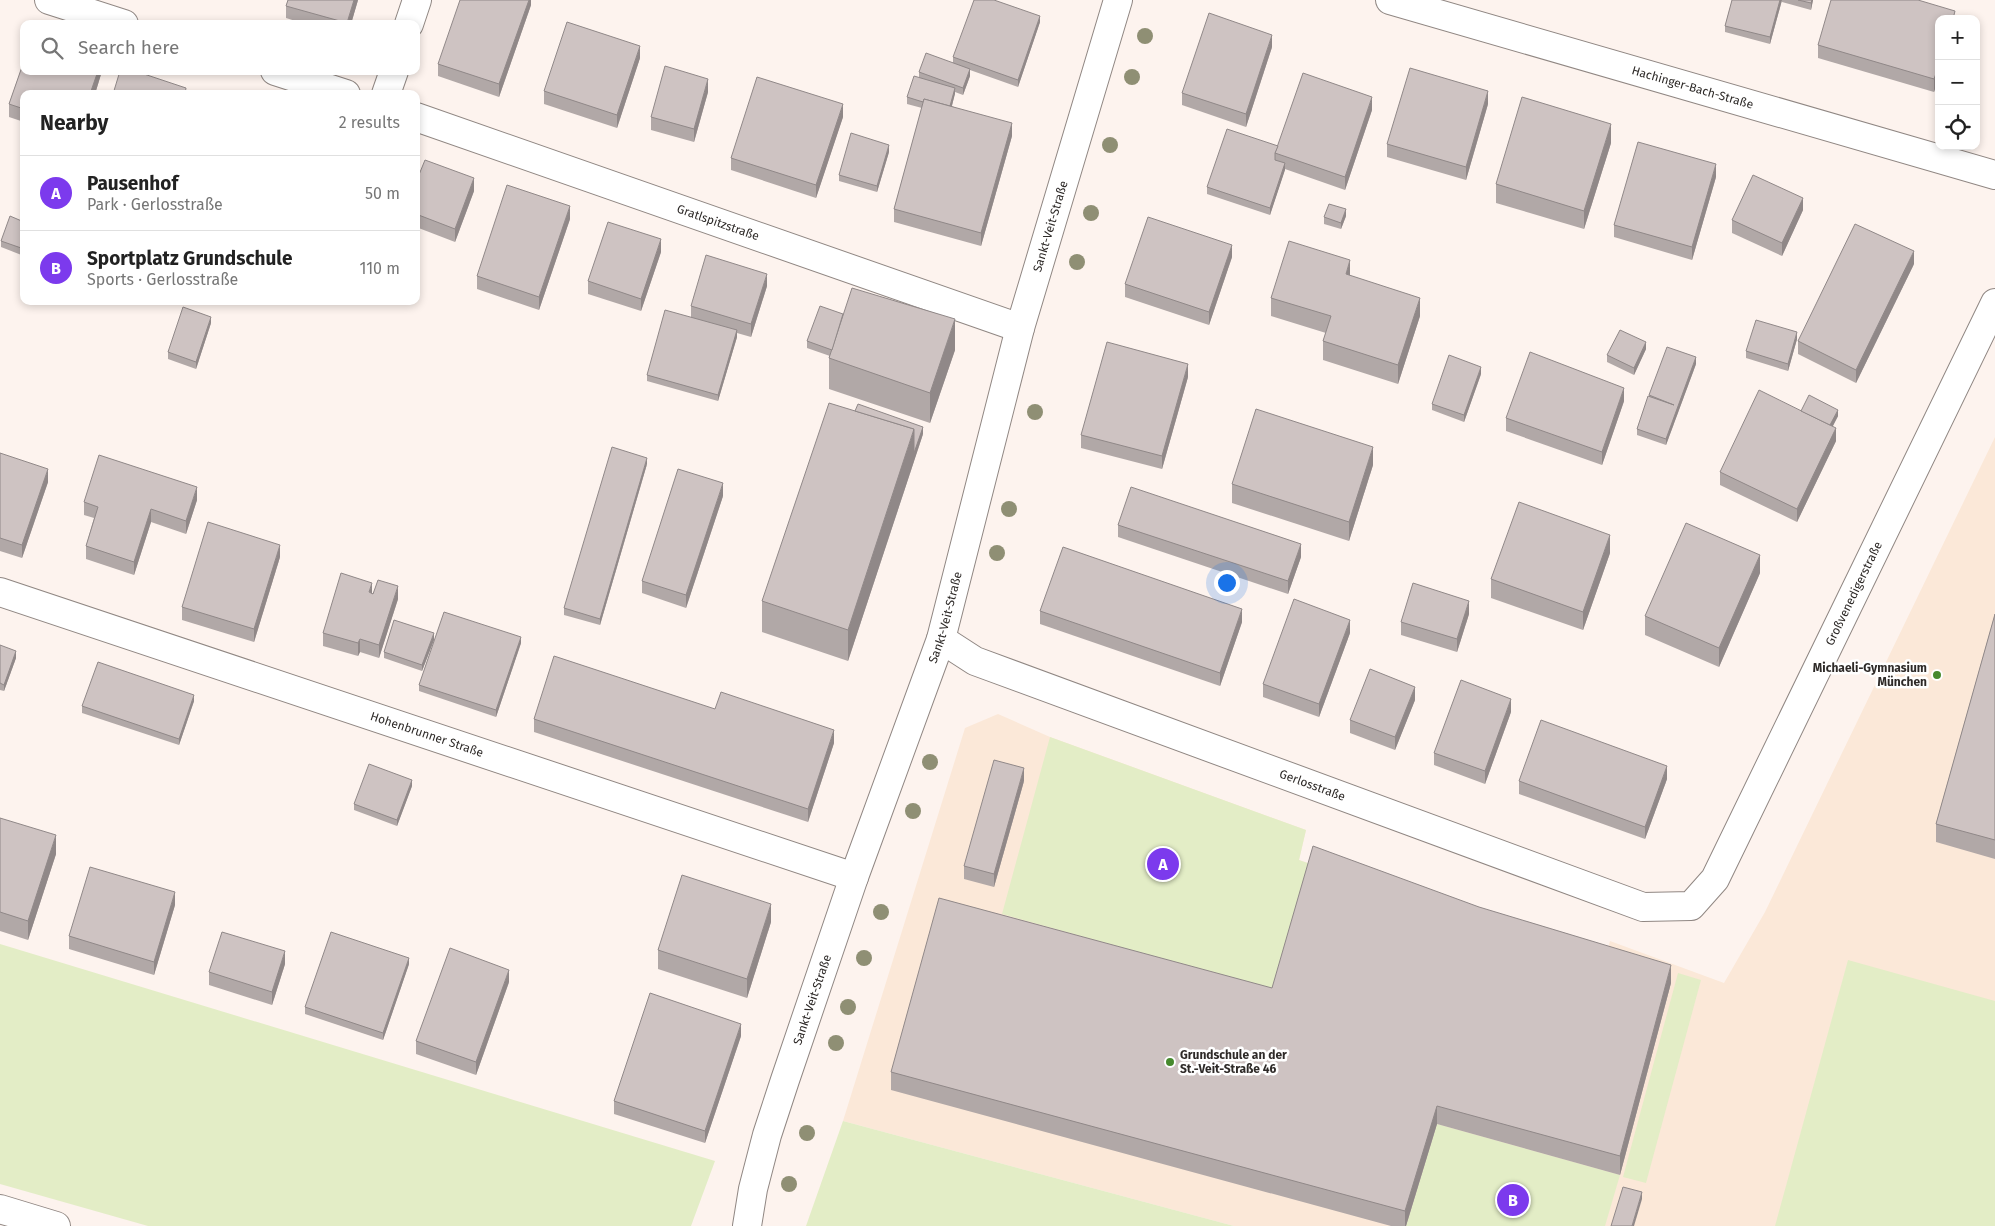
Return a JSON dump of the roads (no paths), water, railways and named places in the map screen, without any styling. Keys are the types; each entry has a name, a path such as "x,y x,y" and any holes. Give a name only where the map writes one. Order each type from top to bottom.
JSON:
{"street":[{"path":"49,0 112,20"},
{"path":"410,20 417,0"},
{"name":"Sankt-Veit-Straße","path":"747,1226 753,1189 767,1135 854,877 941,639 1020,328 1118,0"},
{"name":"Hachinger-Bach-Straße","path":"1390,0 1995,175"},
{"path":"287,75 334,90"},
{"path":"387,90 393,75"},
{"name":"Gratlspitzstraße","path":"420,118 1020,328"},
{"name":"Großvenedigerstraße","path":"1691,906 1715,880 1995,303"},
{"name":"Hohenbrunner Straße","path":"0,592 854,877"},
{"name":"Gerlosstraße","path":"941,639 976,661 1643,907 1691,906"},
{"path":"0,1209 56,1226"}],"place":[{"name":"Michaeli-Gymnasium München","path":"1937,675"},
{"name":"Pausenhof","path":"1163,864"},
{"name":"Grundschule an der St.-Veit-Straße 46","path":"1170,1062"},
{"name":"Sportplatz Grundschule","path":"1513,1200"}]}
